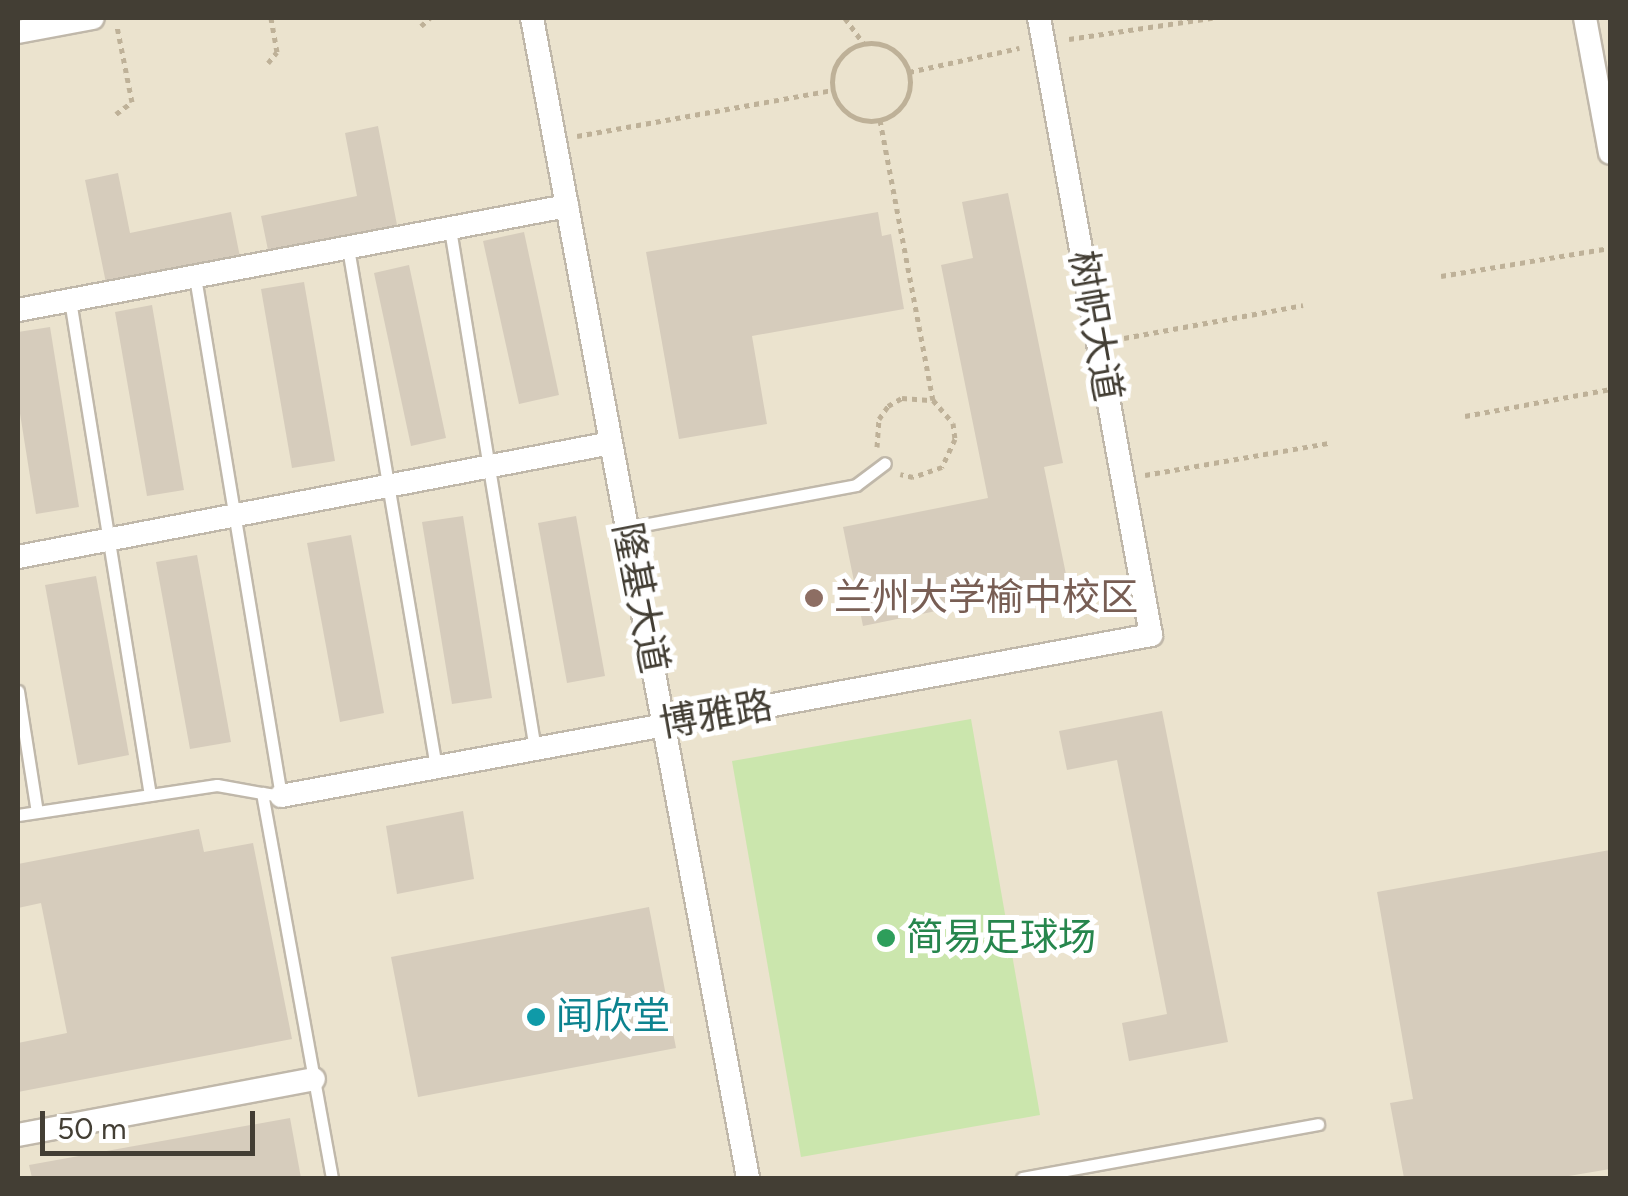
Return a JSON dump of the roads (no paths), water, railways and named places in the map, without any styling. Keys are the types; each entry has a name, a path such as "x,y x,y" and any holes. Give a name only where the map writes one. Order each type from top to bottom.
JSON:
{"street":[{"path":"18,32 93,18"},
{"name":"隆基大道","path":"532,18 748,1178"},
{"name":"树帜大道","path":"1039,18 1151,635"},
{"path":"1585,18 1610,153"},
{"path":"18,310 567,206"},
{"path":"18,557 611,443"},
{"name":"博雅路","path":"271,795 1151,635"},
{"path":"18,1135 314,1080"}],"lane":[{"path":"450,229 535,749"},
{"path":"348,248 436,768"},
{"path":"195,276 234,516 314,1080 332,1178"},
{"path":"70,300 150,795"},
{"path":"627,528 856,485 885,463"},
{"path":"18,691 37,812"},
{"path":"18,815 217,785 271,795"},
{"path":"1022,1178 1318,1124"}],"place":[{"name":"兰州大学榆中校区","path":"814,598"},
{"name":"简易足球场","path":"886,938"},
{"name":"闻欣堂","path":"536,1017"}]}
